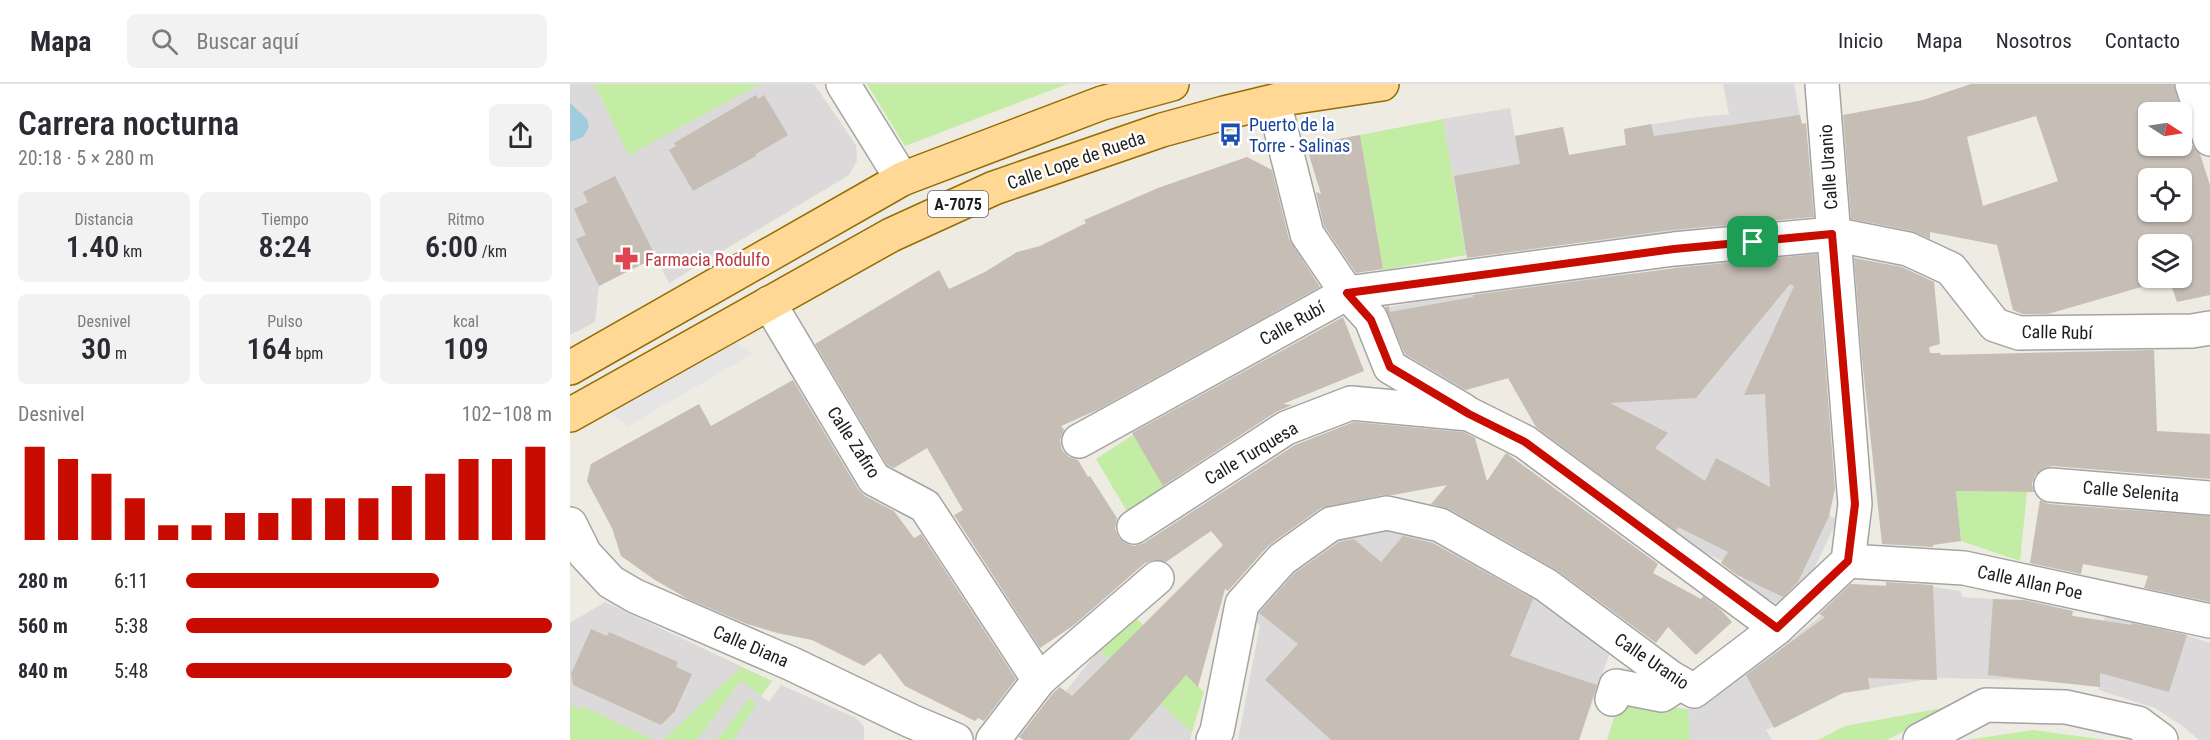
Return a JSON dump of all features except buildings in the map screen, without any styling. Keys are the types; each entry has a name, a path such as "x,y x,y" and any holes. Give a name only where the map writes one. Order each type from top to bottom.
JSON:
{"main road":[{"name":"A-7075","path":"570,368 902,179 1102,104 1172,84"},
{"name":"Calle Lope de Rueda","path":"570,415 891,235 994,188 1162,130 1274,102 1382,84"}],"street":[{"path":"843,84 902,179"},
{"name":"Calle Uranio","path":"1213,740 1217,731 1242,604 1282,559 1331,524 1387,513 1440,525 1546,585 1694,691 1777,628 1848,561 1855,504 1822,84"},
{"path":"2210,85 2192,84 2210,139"},
{"path":"1274,102 1307,234 1347,293 1371,320 1390,367 1469,414"},
{"name":"Calle Rubí","path":"1079,441 1347,293 1674,249 1832,234 1908,249 1951,269 1995,325 2019,333 2192,331 2210,328"},
{"name":"Calle Zafiro","path":"769,303 874,479 925,506 1039,680"},
{"name":"Calle Turquesa","path":"1134,527 1286,428 1351,403 1469,414 1525,442 1777,628"},
{"name":"Calle Selenita","path":"2051,485 2210,498"},
{"name":"Calle Diana","path":"570,524 585,554 611,582 635,596 792,664 905,730 956,740"},
{"name":"Calle Allan Poe","path":"1848,561 1964,568 2210,621"},
{"path":"993,740 1039,680 1156,578"},
{"path":"1612,699 1616,686 1662,695 1680,683"},
{"path":"1920,740 1986,705 2066,707 2138,723 2162,740"}],"shaded area":[{"path":"570,84 594,84 629,154 760,84 814,84 856,145 857,161 849,175 669,283 656,257 599,286 595,322 570,335"},
{"path":"1723,84 1794,84 1813,188 1804,190 1749,223 1749,228 1714,233 1713,228 1466,255 1443,119 1510,108 1515,136 1563,127 1569,155 1626,145 1624,129 1729,114"},
{"path":"1814,251 1831,456 1833,498 1829,515 1837,520 1806,586 1781,606 1741,585 1744,572 1696,548 1541,434 1514,389 1510,378 1461,391 1410,361 1404,353 1385,308 1440,297 1441,299 1594,277 1674,270 1674,260"},
{"path":"730,339 752,354 628,426 602,409"},
{"path":"1383,529 1419,537 1536,593 1556,606 1609,655 1579,740 1238,740 1260,625 1252,619 1280,582 1295,567 1349,535"},
{"path":"1843,584 1934,587 1961,591 1962,597 2007,600 2007,605 2104,621 2105,616 2134,619 2210,643 2210,740 2199,740 2155,708 2099,690 2099,687 2038,680 1937,678 1833,694 1819,705 1766,730 1772,740 1690,740 1688,709 1741,677 1790,641 1833,606 1832,594"},
{"path":"605,602 772,681 761,696 769,702 781,685 856,718 864,726 864,740 570,740 570,623"},
{"path":"1099,650 1192,732 1190,740 1024,740 1018,737 1066,691"}],"green space":[{"path":"594,84 760,84 629,155"},
{"path":"867,84 1067,84 905,146"},
{"path":"1443,119 1466,255 1383,270 1360,135"},
{"path":"1133,435 1169,494 1131,518 1096,459"},
{"path":"1956,491 2027,492 2020,561 1961,541"},
{"path":"1134,615 1204,692 1192,732 1099,650"},
{"path":"741,667 772,681 761,696 741,680 697,740 663,740"},
{"path":"750,698 756,704 733,740 717,740"},
{"path":"1619,701 1688,709 1690,740 1607,740"},
{"path":"570,705 580,709 582,706 654,740 570,740"},
{"path":"1948,707 1887,740 1818,740 1845,726"},
{"path":"2033,730 2107,740 1966,740"}],"water":[{"path":"570,103 587,119 589,127 583,137 570,142"}],"place":[{"name":"Puerto de la Torre - Salinas","path":"1231,134"},
{"name":"Farmacia Rodulfo","path":"627,259"}],"route":[{"path":"1832,234 1855,504 1848,561 1777,628 1525,442 1469,414 1390,367 1371,320 1347,293 1674,249 1753,242 1832,234"}]}
